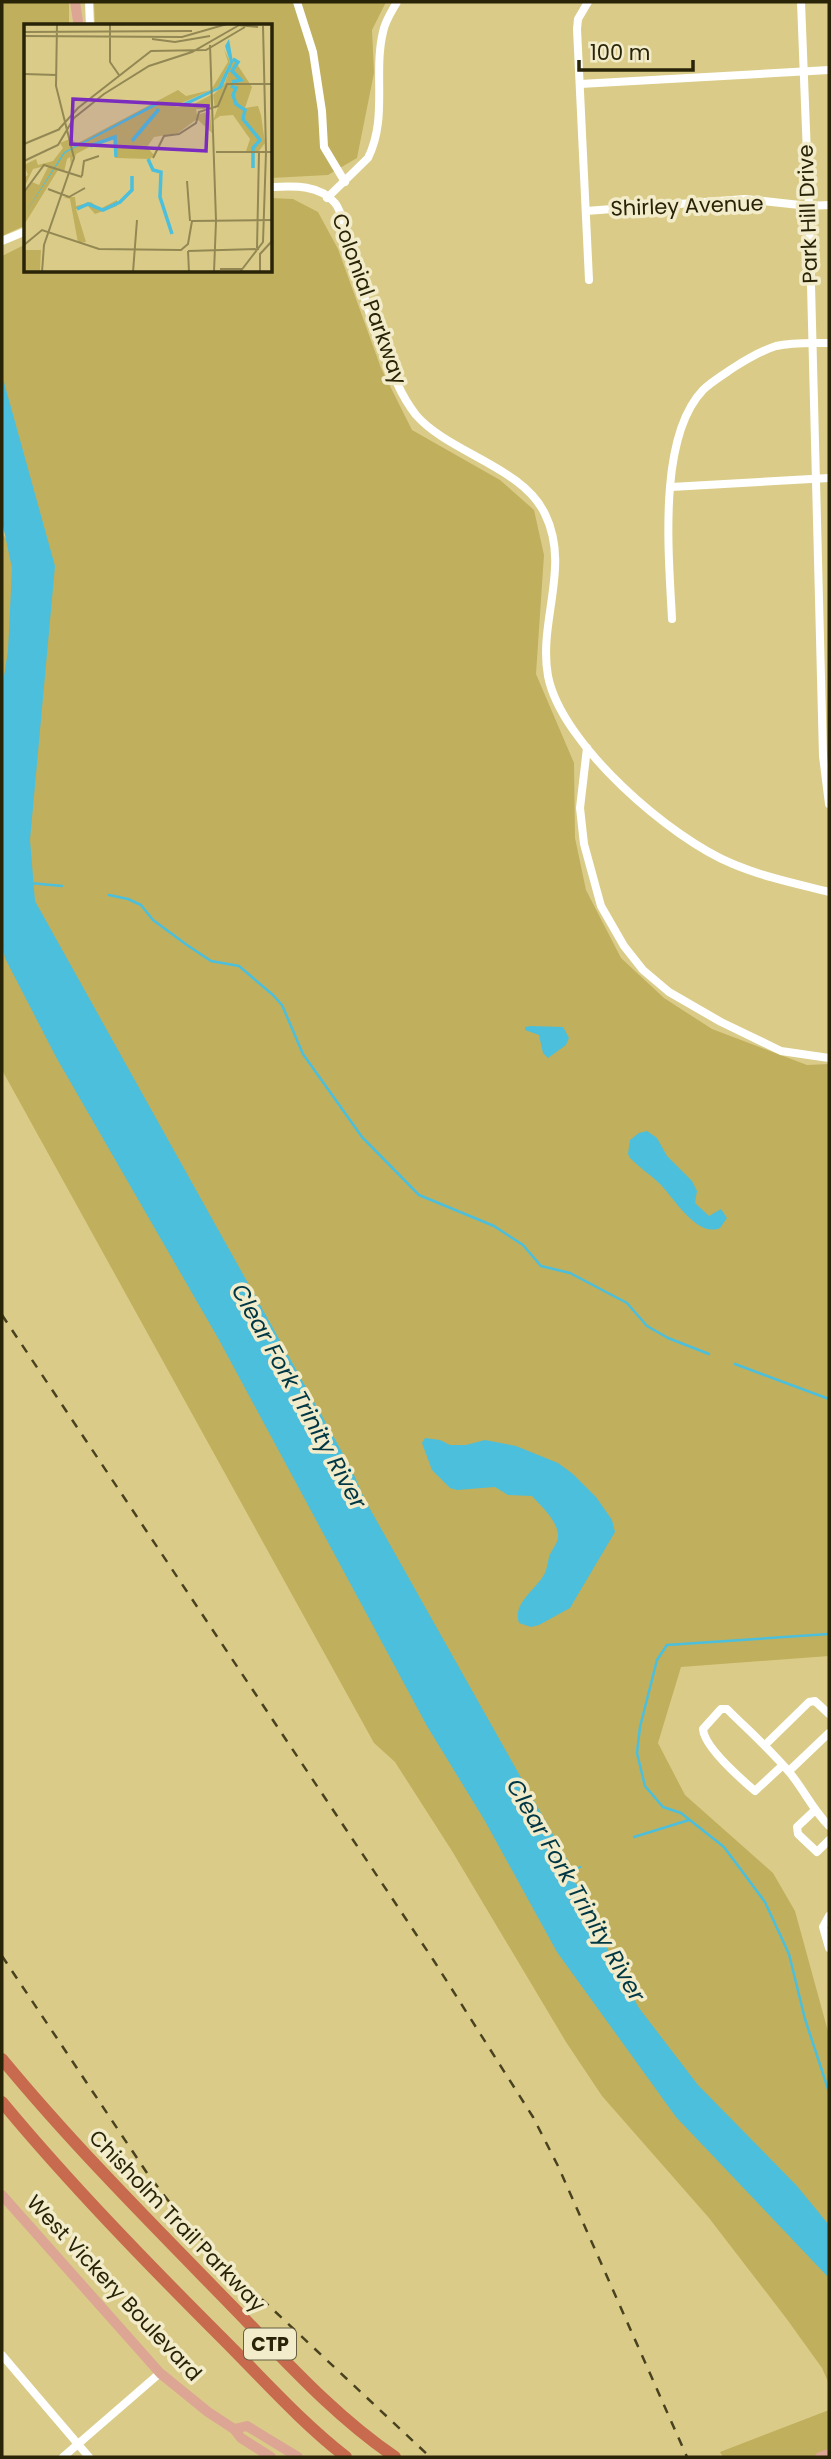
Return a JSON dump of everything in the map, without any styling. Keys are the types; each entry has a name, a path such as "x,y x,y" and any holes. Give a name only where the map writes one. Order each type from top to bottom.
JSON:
{"highway":[{"name":"Chisholm Trail Parkway","path":"2,2059 111,2182 321,2397 395,2457"},
{"name":"CTP","path":"2,2102 80,2192 296,2413 346,2457"}],"main road":[{"path":"76,2 78,24"},
{"name":"West Vickery Boulevard","path":"2,2195 160,2373 269,2457"},
{"name":"West Vickery Boulevard","path":"234,2429 247,2426 298,2457"},
{"path":"820,2457 829,2454"}],"street":[{"path":"89,2 90,24"},
{"path":"297,2 313,51 322,111 324,147 345,182"},
{"path":"273,187 302,186 327,198 368,158 377,130 383,31 397,2"},
{"path":"588,2 577,29 589,280"},
{"name":"Park Hill Drive","path":"801,2 816,479 825,629 823,756 829,804"},
{"path":"580,83 829,70"},
{"name":"Colonial Parkway","path":"327,198 335,203 338,209 366,303 398,385 416,415 435,431 532,494 545,514 554,543 556,563 550,614 548,676 557,703 587,748 622,786 703,849 756,873 829,892"},
{"name":"Shirley Avenue","path":"586,211 745,199 808,206 829,205"},
{"path":"2,241 24,232"},
{"path":"672,619 671,487 675,442 688,412 703,390 756,354 777,346 829,343"},
{"path":"671,487 829,478"},
{"path":"587,748 580,808 584,844 601,906 624,946 643,970 670,992 721,1022 780,1051 829,1058"},
{"path":"765,1745 809,1702 815,1701 829,1714"},
{"path":"829,1733 786,1768 755,1791 716,1751 703,1735 703,1729 721,1709 727,1709 786,1768 814,1811 829,1826"},
{"path":"814,1811 797,1827 797,1834 817,1852 829,1840"},
{"path":"829,1916 823,1927 829,1948"},
{"path":"2,2355 89,2457"},
{"path":"63,2457 160,2373"}],"shaded area":[{"path":"2,2 69,2 69,24 24,24 24,226 2,236"},
{"path":"94,2 386,2 372,30 374,73 357,158 328,175 273,178 273,24 95,24"},
{"path":"273,198 293,199 318,212 338,249 381,368 412,430 500,480 534,510 544,555 536,674 574,763 575,838 586,890 621,958 664,998 712,1029 807,1065 829,1064 829,1656 681,1667 658,1743 685,1795 773,1873 795,1911 829,2035 829,2384 822,2368 786,2318 709,2218 602,2096 566,2042 452,1851 395,1762 374,1743 2,1070 2,780 34,782 2,375 2,256 24,245 24,273 273,273"},
{"path":"2,533 24,565 2,696"},
{"path":"829,2410 829,2457 723,2457 720,2452"}],"water":[{"name":"Clear Fork Trinity River","path":"2,375 55,566 30,840 35,901 351,1468 365,1500 569,1863 576,1883 603,1933 610,1956 639,2008 698,2085 797,2186 829,2225 829,2278 676,2117 557,1952 485,1821 427,1726 218,1338 56,1057 5,958 2,943 2,689 8,651 12,568 2,521"},
{"path":"525,1027 563,1027 569,1038 566,1045 548,1058 543,1053 539,1035 525,1030"},
{"path":"647,1131 657,1138 667,1156 692,1181 697,1191 695,1203 709,1216 721,1209 727,1218 720,1228 711,1230 695,1222 660,1184 630,1158 630,1140"},
{"path":"425,1438 440,1440 450,1445 466,1445 485,1440 516,1446 558,1463 596,1497 612,1520 615,1532 570,1608 539,1625 531,1627 519,1623 519,1609 545,1573 550,1554 557,1542 556,1526 532,1496 508,1495 495,1487 457,1490 450,1488 432,1470 422,1443"}],"waterway":[{"path":"30,883 62,886"},
{"path":"109,895 141,905 153,920 187,945 211,961 239,966 273,995 282,1005 303,1054 362,1137 419,1195 494,1226 523,1245 541,1266 570,1273 627,1303 647,1326 668,1338 709,1354"},
{"path":"735,1364 829,1399"},
{"path":"829,1634 667,1645 657,1660 640,1727 637,1753 645,1786 663,1807 681,1813 724,1847 765,1902 789,1954 805,2019 829,2092"},
{"path":"634,1837 689,1820"},
{"name":"Clear Fork Trinity River","path":"570,1872 580,1867"}],"railway":[{"path":"2,1315 434,1961 533,2117 558,2166 687,2457"},
{"path":"2,1956 147,2173 184,2221 234,2273 430,2457"}]}
